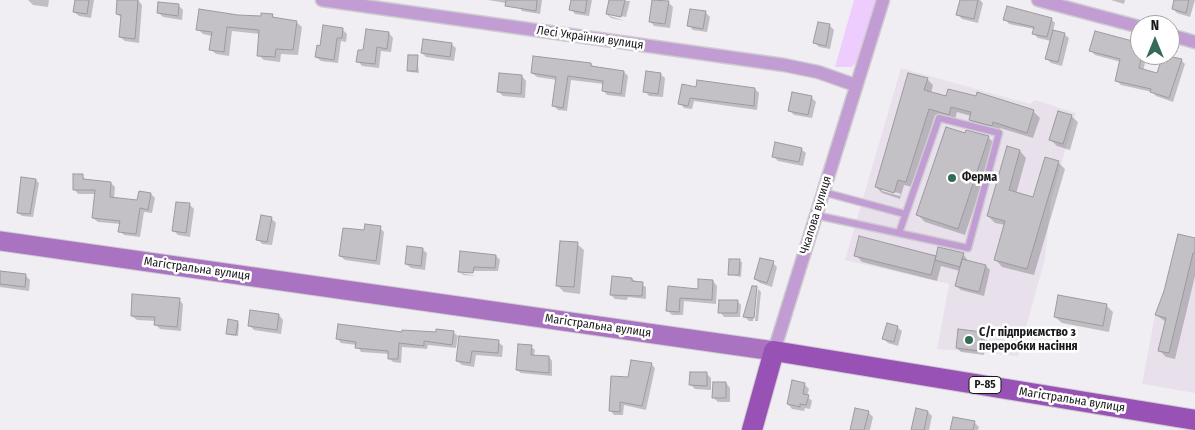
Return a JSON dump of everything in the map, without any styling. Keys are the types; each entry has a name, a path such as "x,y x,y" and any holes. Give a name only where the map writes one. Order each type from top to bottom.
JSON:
{"main road":[{"name":"Магістральна вулиця","path":"0,241 774,351 1195,420"},
{"name":"Чкалова вулиця","path":"752,430 774,351"}],"street":[{"name":"Лесі Українки вулиця","path":"322,0 784,65 818,72 855,84"},
{"name":"Чкалова вулиця","path":"774,351 855,84 883,0"},
{"path":"1038,0 1130,24"},
{"path":"1180,38 1195,42"}],"lane":[{"path":"816,216 968,248 999,133 939,118 899,233"},
{"path":"822,192 905,214"}],"shaded area":[{"path":"854,0 877,0 857,61 852,67 835,67"},
{"path":"901,68 1030,104 1035,100 1076,113 1051,199 1045,259 1018,356 937,349 949,284 845,260"},
{"path":"1178,234 1195,238 1195,393 1142,384 1155,315 1164,291"}],"building":[{"path":"75,0 89,0 87,14 73,12"},
{"path":"117,0 138,0 135,39 119,37 121,15 116,14"},
{"path":"506,0 537,0 536,11 505,6"},
{"path":"571,0 587,0 585,13 569,10"},
{"path":"609,0 625,0 621,17 606,14"},
{"path":"652,0 669,1 665,24 649,22"},
{"path":"960,0 978,0 974,19 956,15"},
{"path":"1174,0 1189,0 1186,13 1172,9"},
{"path":"158,2 179,4 178,16 157,13"},
{"path":"1007,6 1052,18 1047,37 1032,34 1034,27 1003,20"},
{"path":"199,9 238,15 261,16 261,13 273,14 272,17 297,21 293,50 276,49 275,57 257,56 259,30 227,27 224,52 209,50 212,32 196,30"},
{"path":"690,9 706,11 703,29 687,26"},
{"path":"818,22 830,24 826,46 813,43"},
{"path":"323,25 343,28 342,38 337,38 334,60 315,57 317,45 320,46"},
{"path":"366,29 389,32 387,49 377,47 375,64 356,62 358,50 363,50"},
{"path":"1053,30 1065,33 1058,62 1045,59"},
{"path":"1095,31 1130,40 1130,65 1140,65 1139,68 1157,73 1160,65 1180,65 1169,98 1150,92 1151,89 1115,81 1120,59 1089,51"},
{"path":"423,39 452,43 450,57 421,53"},
{"path":"408,55 418,55 417,71 407,71"},
{"path":"533,56 591,63 591,66 624,71 621,94 602,91 603,81 568,76 563,108 552,106 556,77 531,73"},
{"path":"646,71 661,73 658,94 643,92"},
{"path":"499,73 522,75 521,94 497,92"},
{"path":"908,73 928,78 924,90 946,96 948,89 976,96 977,92 1034,110 1027,133 993,122 992,126 969,120 971,112 951,107 949,115 929,109 906,182 898,180 894,193 875,187"},
{"path":"697,80 755,88 754,106 690,98 688,106 678,104 682,84 696,87"},
{"path":"792,92 812,96 808,115 788,111"},
{"path":"1058,111 1072,115 1063,144 1049,140"},
{"name":"Ферма","path":"946,127 965,133 966,130 989,136 958,229 916,215"},
{"path":"775,142 802,148 799,162 772,157"},
{"path":"1007,146 1020,150 1009,190 1033,197 1045,157 1059,161 1027,269 994,260 1005,221 987,216"},
{"path":"73,174 83,174 83,179 111,182 110,197 137,200 139,191 151,193 148,210 140,208 136,234 118,232 120,221 92,218 95,190 73,190"},
{"path":"21,177 36,179 30,214 17,213"},
{"path":"176,202 190,203 186,233 172,231"},
{"path":"261,215 272,217 267,242 256,240"},
{"path":"365,224 381,226 376,261 339,256 343,228 364,230"},
{"path":"1178,234 1195,238 1195,253 1193,253 1169,353 1158,351 1166,318 1155,315 1164,291"},
{"path":"859,236 936,256 931,275 854,256"},
{"path":"560,241 578,242 574,287 556,286"},
{"path":"407,246 423,248 421,266 405,264"},
{"path":"938,247 964,253 960,267 935,260"},
{"path":"460,251 496,255 495,268 474,267 473,273 458,272"},
{"path":"760,258 774,261 767,283 754,279"},
{"path":"729,259 740,259 739,275 728,275"},
{"path":"962,259 986,265 979,292 955,286"},
{"path":"0,271 26,274 25,287 0,284"},
{"path":"612,276 632,278 632,281 643,282 642,296 610,295"},
{"path":"698,279 713,280 712,300 680,298 679,312 666,311 668,286 698,289"},
{"path":"752,286 757,286 754,318 743,317"},
{"path":"132,294 180,298 177,327 154,325 155,317 131,316"},
{"path":"1058,295 1107,304 1103,326 1054,317"},
{"path":"719,300 738,300 737,313 718,313"},
{"path":"250,310 279,314 277,330 248,326"},
{"path":"228,319 238,321 236,335 226,334"},
{"path":"887,323 898,326 894,342 882,339"},
{"path":"338,324 402,332 402,330 436,332 436,329 454,331 452,345 424,341 424,346 399,343 398,359 388,359 388,351 355,348 356,342 336,339"},
{"name":"С/г підприємство з переробки насіння","path":"958,329 983,332 980,351 956,348"},
{"path":"459,336 499,340 498,353 472,351 470,363 456,361"},
{"path":"518,344 532,345 531,355 549,356 549,373 516,370"},
{"path":"631,360 652,363 642,406 620,402 620,412 609,411 611,376 628,377"},
{"path":"690,372 707,372 707,386 689,385"},
{"path":"792,380 805,383 803,394 809,395 806,405 800,404 800,407 787,404"},
{"path":"713,382 726,382 726,398 712,398"},
{"path":"855,408 869,411 864,430 850,430"},
{"path":"916,408 928,411 924,430 911,430"},
{"path":"953,417 975,421 973,430 950,430"}],"place":[{"name":"Ферма","path":"952,178"},
{"name":"С/г підприємство з переробки насіння","path":"969,340"}]}
